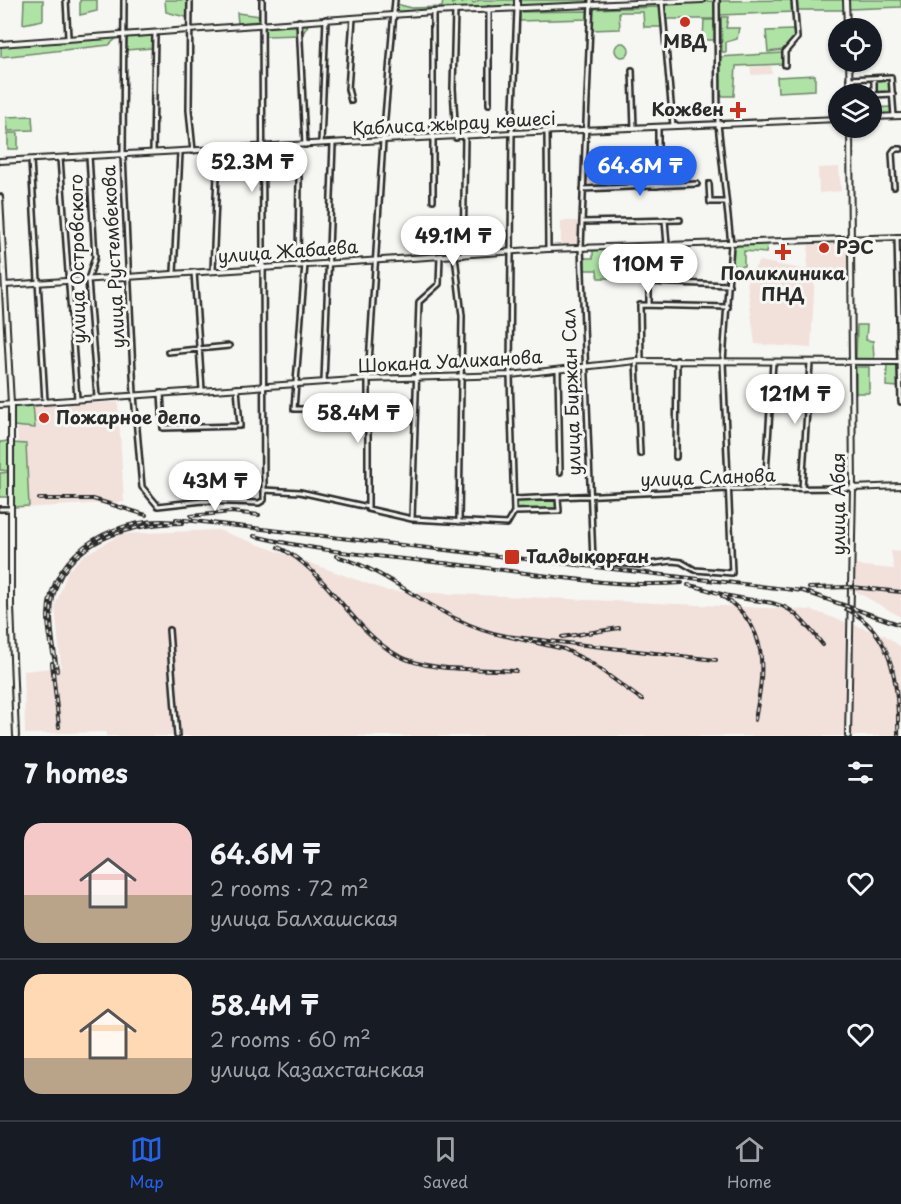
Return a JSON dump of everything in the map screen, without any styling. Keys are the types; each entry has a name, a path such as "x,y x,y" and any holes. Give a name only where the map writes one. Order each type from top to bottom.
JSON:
{"street":[{"path":"66,0 68,37"},
{"name":"улица Рустембекова","path":"124,0 123,155 134,395 142,487 158,506 203,501 259,503 264,500 264,490"},
{"path":"190,0 189,110 193,152"},
{"path":"262,0 264,490 300,492 412,519 507,524 514,512 515,499 510,375 512,133 517,0"},
{"path":"368,508 368,379 383,141 395,0"},
{"path":"0,44 190,28 591,2 702,0"},
{"path":"557,558 640,566 672,561 681,562 695,570 732,573 723,362 731,244 718,124 717,0"},
{"path":"785,65 785,52 797,38 794,0"},
{"path":"846,0 847,18"},
{"name":"улица Биржан Сал","path":"591,2 581,247 593,561"},
{"path":"662,2 673,126"},
{"path":"489,9 489,104"},
{"path":"455,11 453,98 456,138"},
{"path":"433,12 432,106 435,138 433,200"},
{"path":"351,101 348,89 353,18"},
{"path":"321,145 326,19"},
{"path":"299,21 305,146"},
{"path":"153,154 155,31"},
{"path":"632,70 634,128"},
{"path":"849,72 849,84"},
{"path":"849,79 891,77 894,116"},
{"path":"874,78 874,95 893,94"},
{"path":"882,117 901,116"},
{"name":"Қаблиса жырау көшесі","path":"0,161 263,149 512,133 828,119"},
{"path":"658,127 658,186"},
{"path":"547,132 548,249"},
{"path":"463,255 465,137"},
{"name":"улица Абая","path":"848,736 853,488 850,138"},
{"path":"324,382 333,144"},
{"path":"296,147 299,178 298,265"},
{"path":"894,187 892,153 895,149 901,149"},
{"path":"213,271 219,151"},
{"path":"174,273 180,153"},
{"name":"улица Островского","path":"89,156 95,257 88,280 97,397"},
{"path":"60,158 77,399"},
{"path":"31,160 45,401"},
{"path":"583,189 697,184"},
{"path":"709,184 710,202 727,202"},
{"path":"0,197 11,404 16,736"},
{"path":"665,220 667,245"},
{"path":"582,222 680,220"},
{"path":"899,237 901,402"},
{"name":"улица Жабаева","path":"3,286 581,247 899,237"},
{"path":"412,519 419,302 439,284 440,256"},
{"path":"455,256 462,316 459,522"},
{"path":"306,264 294,409 328,409"},
{"path":"194,272 202,390"},
{"path":"649,305 649,282 729,285"},
{"path":"640,454 640,305 728,307"},
{"path":"168,352 229,346"},
{"path":"676,360 676,457"},
{"name":"Шокана Уалиханова","path":"0,405 368,379 510,375 639,361 900,362"},
{"path":"765,489 773,363"},
{"path":"802,489 810,363"},
{"path":"558,370 560,472"},
{"path":"161,393 164,428 240,426 237,388"},
{"name":"улица Сланова","path":"515,499 728,489 901,486"},
{"path":"514,512 559,511 558,498"},
{"path":"0,509 11,509"},
{"path":"169,630 177,736"}],"shaded area":[{"path":"771,66 772,74 751,75 751,67"},
{"path":"839,167 841,191 819,193 818,168"},
{"path":"561,221 578,221 578,244 561,244"},
{"path":"847,240 847,275 815,273 811,348 755,344 747,281 759,261 807,270 809,242"},
{"path":"118,402 124,502 22,508 16,408"},
{"path":"218,530 388,591 811,610 886,636 901,647 901,736 106,736 106,732 25,734 24,671 61,667 55,606 68,571 84,555 122,534"},
{"path":"891,551 901,552 901,617 857,592 854,565 894,569"}],"green space":[{"path":"24,0 43,0 43,20 23,24"},
{"path":"80,0 97,0 97,11 80,15"},
{"path":"165,0 187,0 189,18 166,12"},
{"path":"443,0 450,0 452,4 459,0 462,3 469,0 474,3 479,0 515,0 515,6 395,13 396,4 412,8 442,7"},
{"path":"518,0 588,0 588,3 518,6"},
{"path":"793,0 794,12 719,15 719,1"},
{"path":"796,0 844,0 844,10 797,10"},
{"path":"848,0 901,0 901,7 849,9"},
{"path":"716,1 715,19 664,19 663,3"},
{"path":"660,7 662,27 644,27 643,12 619,12 620,29 590,30 590,9"},
{"path":"588,11 588,19 518,21 518,12"},
{"path":"237,13 260,16 260,21 238,23"},
{"path":"721,17 728,17 726,28 739,28 737,39 726,42 726,52 722,52"},
{"path":"704,20 715,20 715,40 703,40"},
{"path":"308,25 302,35 265,36 265,27"},
{"path":"793,30 795,36 784,50 768,52 766,31"},
{"path":"152,35 152,48 126,50 127,37"},
{"path":"119,36 109,45 1,57 1,45"},
{"path":"619,43 625,43 629,50 625,57 619,57 615,53 615,47"},
{"path":"783,53 783,64 736,66 734,96 720,96 719,57"},
{"path":"815,75 815,90 778,92 777,77"},
{"path":"890,79 891,93 882,93 882,84 875,84 875,80"},
{"path":"882,107 891,107 892,115 882,116"},
{"path":"32,116 33,130 8,131 7,117"},
{"path":"8,133 18,133 18,149 8,149"},
{"path":"767,244 766,253 744,251 744,266 732,266 733,245"},
{"path":"593,250 618,250 619,278 598,278 597,270 585,270 585,258 593,258"},
{"path":"857,325 867,325 866,340 873,341 874,360 856,361"},
{"path":"887,364 897,364 898,387 886,386"},
{"path":"856,367 869,367 869,393 856,393"},
{"path":"33,404 35,428 13,426 13,406"},
{"path":"9,441 10,471 0,470 0,442"},
{"path":"12,443 26,444 29,506 13,507"},
{"path":"10,472 10,497 0,497 0,473"},
{"path":"557,499 557,510 515,511 516,500"}],"railway":[{"path":"39,499 93,499 146,515"},
{"path":"191,516 231,512 259,515"},
{"path":"176,519 803,591 901,625"},
{"path":"182,523 159,524 115,534 95,543 77,556 64,572 54,592 51,616 57,671 48,616 52,592 61,572 75,554 93,540 137,523 160,521 183,523"},
{"path":"254,536 337,551 580,580 631,584 682,583"},
{"path":"278,547 311,570 366,631 397,655 425,665 455,669 516,671"},
{"path":"336,556 380,574 460,621 506,636"},
{"path":"688,585 729,596 783,606 800,618 823,645"},
{"path":"809,588 852,587 901,592"},
{"path":"722,596 738,608 749,622 760,651 761,684 755,720"},
{"path":"846,609 862,619 875,632 891,664 897,700 898,736"},
{"path":"562,637 619,628"},
{"path":"642,700 590,662 564,649 506,636 716,660"},
{"path":"52,663 59,727"}],"place":[{"name":"МВД","path":"685,22"},
{"name":"Кожвен","path":"738,110"},
{"name":"РЭС","path":"824,248"},
{"name":"Поликлиника ПНД","path":"783,252"},
{"name":"Пожарное депо","path":"44,418"},
{"name":"Талдықорған","path":"512,557"}]}
